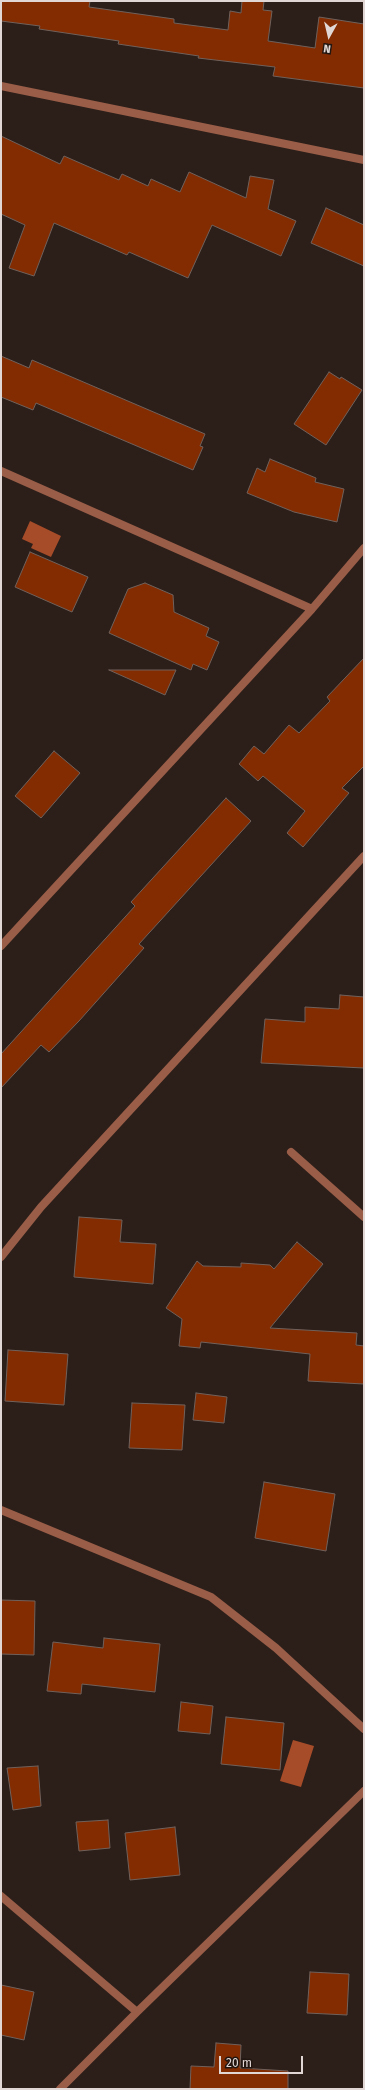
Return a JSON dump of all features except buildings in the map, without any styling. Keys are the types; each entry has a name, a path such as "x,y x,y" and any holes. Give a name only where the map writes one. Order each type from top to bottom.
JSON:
{"street":[{"path":"1,86 364,160"},
{"path":"1,471 312,609"},
{"path":"1,946 312,609 364,548"},
{"path":"1,1257 41,1207 364,856"},
{"path":"291,1152 364,1217"},
{"path":"1,1510 211,1597 276,1648 364,1729"},
{"path":"60,2089 137,2012 364,1792"},
{"path":"1,1896 137,2012"}],"shaded area":[{"path":"30,521 61,536 51,557 31,548 33,544 22,539"},
{"path":"293,1740 314,1746 301,1787 280,1781"}]}
